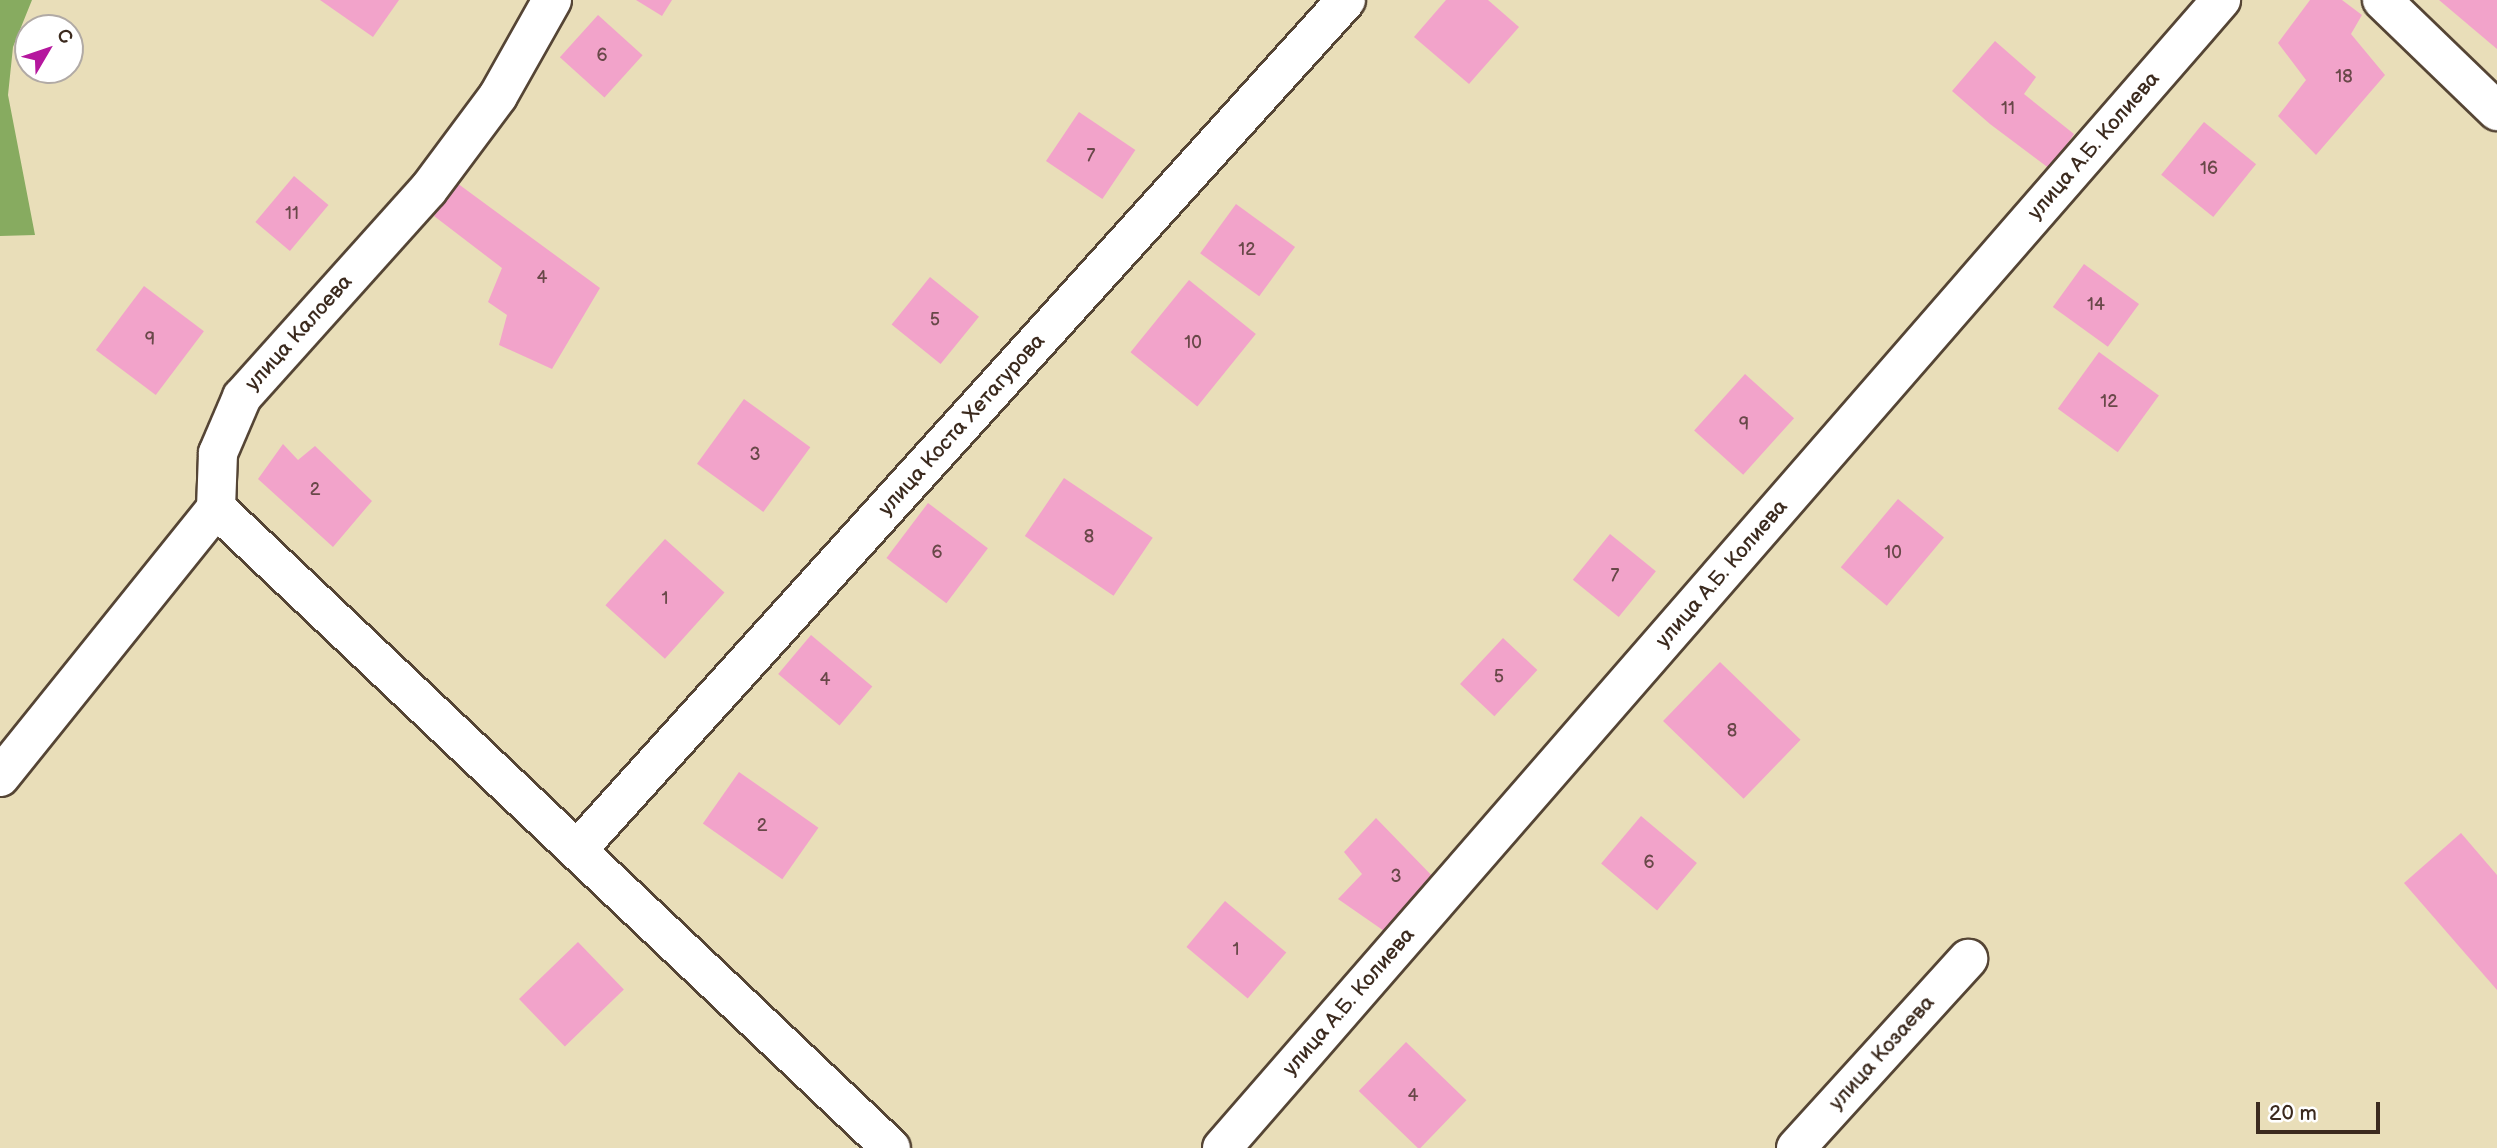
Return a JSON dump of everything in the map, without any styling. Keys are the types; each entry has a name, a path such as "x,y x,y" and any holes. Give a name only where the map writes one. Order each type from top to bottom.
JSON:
{"street":[{"name":"улица Калоева","path":"216,508 218,453 242,397 428,190 498,96 552,0"},
{"name":"улица Коста Хетагурова","path":"578,850 1346,0"},
{"name":"улица А.Б. Колиева","path":"1222,1148 2221,0"},
{"path":"2382,0 2497,111"},
{"path":"0,776 216,508 891,1148"},
{"name":"улица Козаева","path":"1796,1148 1968,959"}],"green space":[{"path":"0,0 32,0 26,14 14,14 14,45 8,95 35,235 0,236"}],"building":[{"path":"320,0 399,0 373,37"},
{"path":"636,0 672,0 662,16"},
{"path":"1446,0 1488,0 1519,27 1469,84 1414,37"},
{"path":"2310,0 2342,0 2362,15 2351,34 2385,75 2316,155 2278,116 2306,80 2278,43"},
{"path":"2439,0 2497,0 2497,49"},
{"path":"598,15 643,55 604,98 560,57"},
{"path":"1995,41 2036,77 2024,94 2074,134 2050,169 1990,124 1952,91"},
{"path":"1079,112 1135,150 1102,199 1046,161"},
{"path":"2204,122 2256,164 2213,217 2161,175"},
{"path":"294,176 328,205 290,251 255,222"},
{"path":"457,183 600,288 552,369 499,345 507,315 488,302 502,268 434,216"},
{"path":"1236,204 1295,247 1259,296 1200,253"},
{"path":"2084,264 2139,304 2108,347 2053,307"},
{"path":"930,277 979,317 941,364 892,324"},
{"path":"1189,280 1256,334 1197,406 1130,352"},
{"path":"144,286 204,331 156,395 96,350"},
{"path":"2099,352 2159,395 2118,452 2058,409"},
{"path":"1745,374 1794,418 1743,475 1694,430"},
{"path":"744,399 810,447 763,512 697,464"},
{"path":"283,444 298,460 315,446 372,501 333,547 258,479"},
{"path":"1064,478 1153,538 1114,596 1025,536"},
{"path":"1898,499 1944,538 1887,606 1841,567"},
{"path":"928,503 988,548 946,603 886,558"},
{"path":"1610,534 1656,571 1619,617 1573,580"},
{"path":"665,539 724,593 665,659 605,605"},
{"path":"811,635 872,686 840,725 778,674"},
{"path":"1503,638 1537,670 1494,716 1460,684"},
{"path":"1720,662 1801,740 1744,799 1663,721"},
{"path":"739,772 818,828 782,879 703,824"},
{"path":"1641,816 1697,863 1657,910 1601,863"},
{"path":"1376,818 1436,880 1387,933 1338,899 1362,874 1344,852"},
{"path":"2461,833 2497,875 2497,990 2404,883"},
{"path":"1225,901 1286,952 1248,998 1186,947"},
{"path":"578,942 624,989 565,1046 519,999"},
{"path":"1406,1042 1466,1100 1418,1148 1359,1091"}]}
